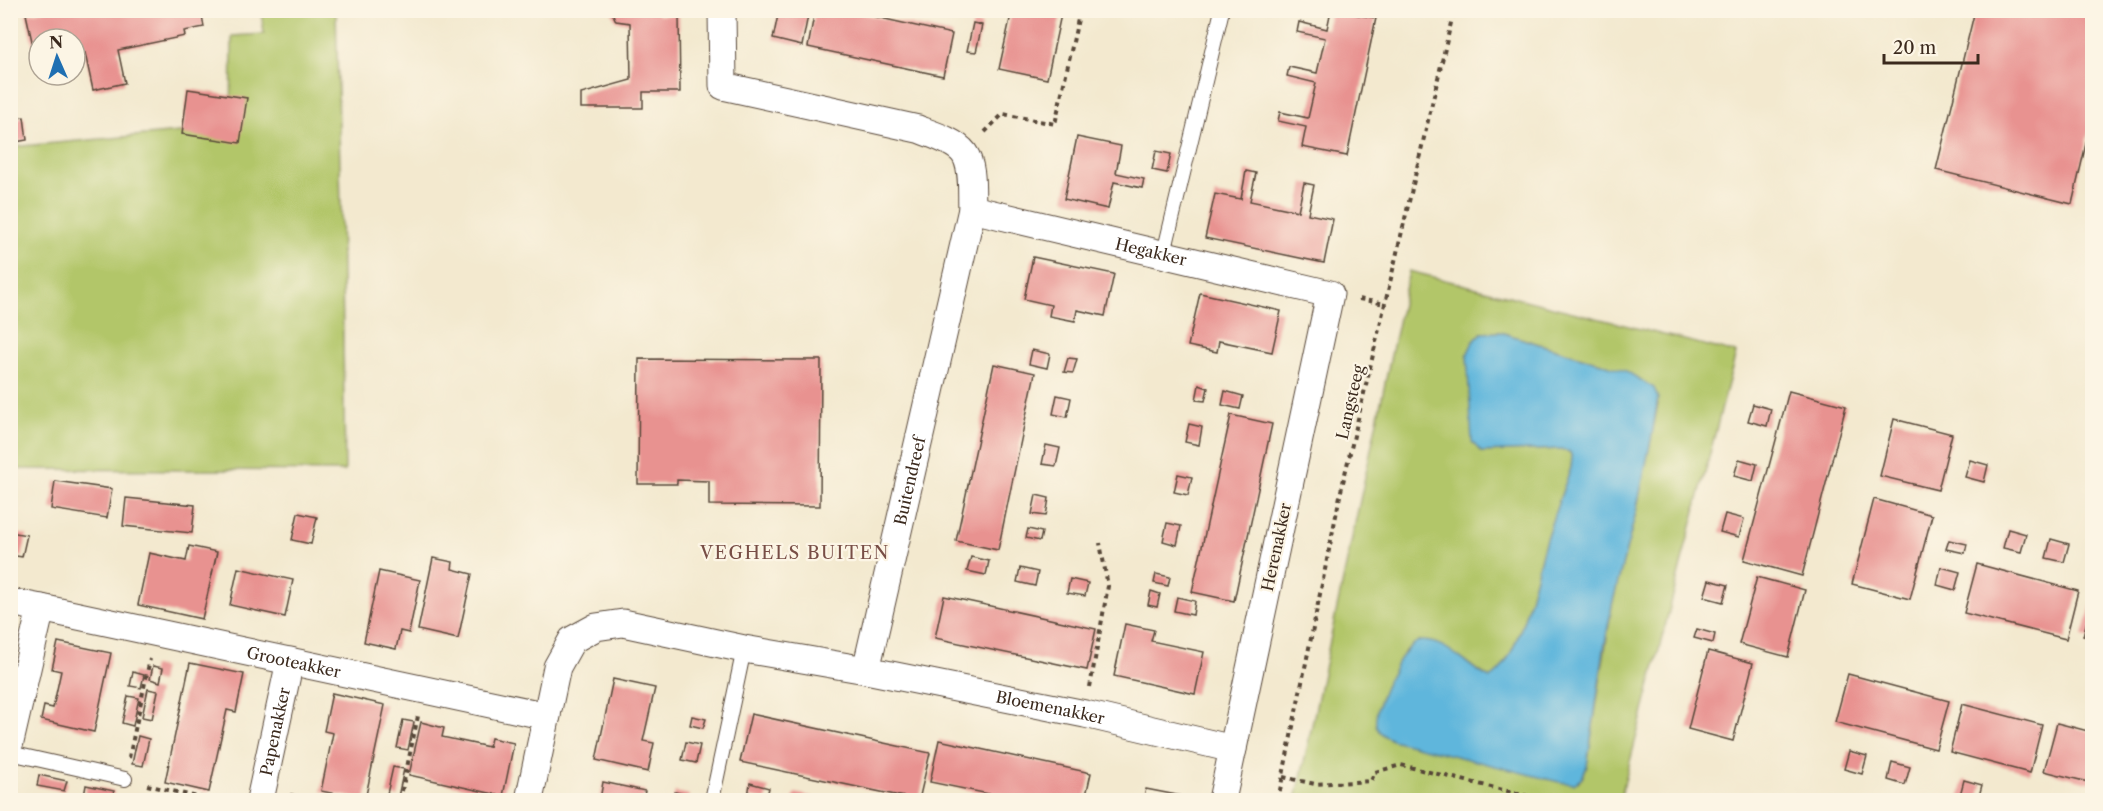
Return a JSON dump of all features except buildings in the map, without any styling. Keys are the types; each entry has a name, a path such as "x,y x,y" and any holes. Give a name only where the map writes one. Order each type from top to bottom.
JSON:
{"street":[{"path":"722,10 723,86 918,129 948,141 964,153"},
{"name":"Buitendreef","path":"866,670 972,209 970,170 964,153"},
{"name":"Hegakker","path":"972,209 1330,294"},
{"name":"Herenakker","path":"1222,801 1330,294"},
{"name":"Grooteakker","path":"10,602 547,716"},
{"path":"10,742 41,608"},
{"path":"529,801 557,667 572,639 596,627 623,623 744,649 866,670"},
{"name":"Papenakker","path":"260,801 290,661"},
{"name":"Bloemenakker","path":"866,670 1085,714 1233,748"}],"lane":[{"path":"1164,253 1222,10"},
{"path":"712,801 744,649"},
{"path":"10,753 125,779"}],"path":[{"path":"964,153 1003,114 1055,124 1080,10"},
{"name":"Langsteeg","path":"1278,801 1341,491 1454,10"},
{"path":"1085,714 1108,586 1101,543"},
{"path":"156,632 125,779 210,801"},
{"path":"400,801 423,689"},
{"path":"1283,777 1315,784 1371,781 1375,772 1401,765 1544,801"},
{"path":"1602,801 1635,794 1657,795 1678,801"}],"green space":[{"path":"261,11 336,11 345,471 11,469 11,147 180,132 231,131 232,36 264,34"},
{"path":"1409,271 1736,353 1620,800 1296,800","holes":["1500,332 1605,364 1658,404 1636,512 1612,605 1587,766 1582,778 1578,782 1392,740 1379,702 1405,651 1420,641 1442,646 1490,678 1501,669 1510,654 1526,615 1546,539 1571,468 1570,452 1561,449 1481,452 1481,333"]}],"water":[{"path":"1500,332 1626,371 1654,388 1658,398 1636,512 1612,605 1587,766 1582,778 1574,784 1392,740 1381,734 1377,728 1376,720 1382,694 1397,665 1413,644 1421,641 1440,645 1490,678 1501,669 1510,654 1526,615 1546,539 1571,468 1572,458 1570,452 1561,449 1481,452 1472,442 1467,355 1473,342 1482,333"}],"district":[{"name":"VEGHELS BUITEN","path":"795,553"}]}
